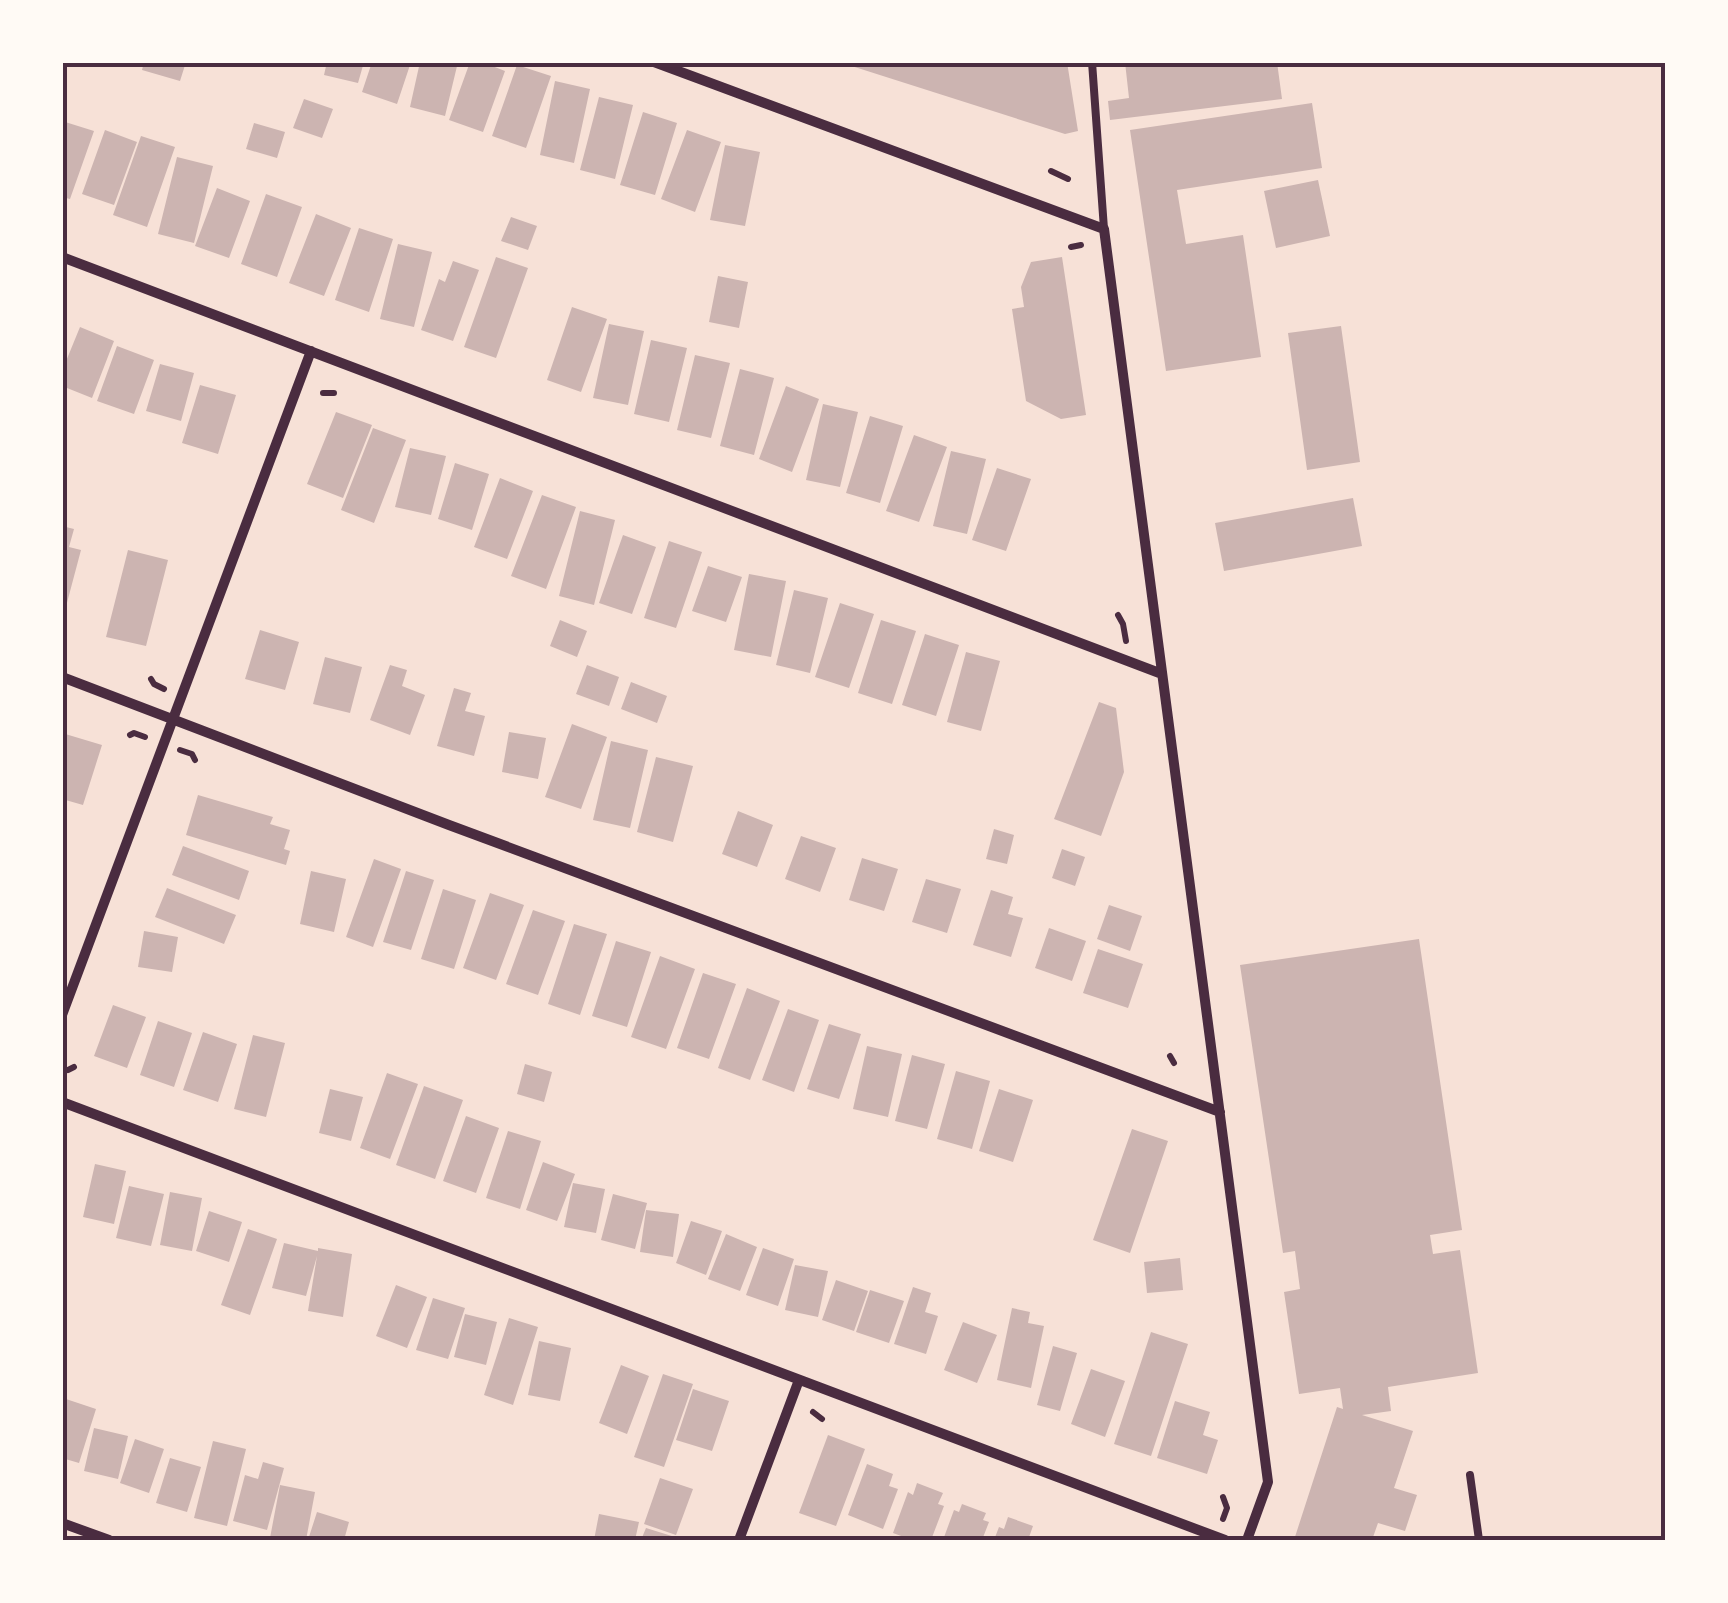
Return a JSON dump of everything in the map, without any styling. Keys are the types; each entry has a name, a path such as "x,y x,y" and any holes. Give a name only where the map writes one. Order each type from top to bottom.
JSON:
{"street":[{"path":"654,62 1104,229 1268,1482 1247,1540"},
{"path":"62,257 1162,674"},
{"path":"62,1015 311,351"},
{"path":"62,677 1220,1112"},
{"path":"62,1102 1226,1540"},
{"path":"739,1540 799,1380"},
{"path":"62,1523 108,1540"}],"lane":[{"path":"1092,62 1104,229"},
{"path":"1470,1476 1479,1540"}],"path":[{"path":"1051,171 1068,180"},
{"path":"1071,247 1081,244"},
{"path":"323,392 334,393"},
{"path":"1118,614 1124,624"},
{"path":"814,1412 822,1419"},
{"path":"1223,1497 1227,1508"}],"building":[{"path":"144,62 186,62 180,81 142,70"},
{"path":"327,62 364,62 358,83 324,75"},
{"path":"372,62 411,62 397,104 362,92"},
{"path":"420,62 458,62 445,116 410,107"},
{"path":"470,62 505,71 483,132 449,120"},
{"path":"839,62 1067,62 1078,131 1065,134"},
{"path":"1125,62 1277,62 1282,99 1110,120 1108,101 1129,98"},
{"path":"517,65 551,76 526,148 492,136"},
{"path":"555,81 590,89 574,163 540,155"},
{"path":"599,97 633,105 615,179 580,170"},
{"path":"304,99 333,109 322,138 293,128"},
{"path":"1312,103 1322,168 1177,190 1186,244 1243,235 1261,357 1166,371 1130,130"},
{"path":"643,112 677,123 655,195 620,185"},
{"path":"62,121 94,131 70,199 62,197"},
{"path":"254,123 285,132 277,158 246,149"},
{"path":"105,130 137,142 114,205 82,194"},
{"path":"687,130 721,142 695,212 661,199"},
{"path":"141,136 175,147 147,227 113,215"},
{"path":"725,145 760,152 745,226 710,220"},
{"path":"177,157 213,166 194,243 158,234"},
{"path":"1318,180 1330,236 1276,248 1264,191"},
{"path":"217,188 250,201 229,258 195,246"},
{"path":"266,194 302,207 277,277 241,264"},
{"path":"316,214 351,228 324,296 289,283"},
{"path":"511,217 537,226 528,250 501,241"},
{"path":"359,228 393,239 369,312 335,300"},
{"path":"398,244 432,252 414,327 380,319"},
{"path":"496,257 528,268 496,358 464,347"},
{"path":"1062,257 1086,415 1061,419 1026,401 1012,309 1024,307 1021,287 1031,262"},
{"path":"453,261 479,270 453,341 421,330 439,279 445,282"},
{"path":"718,276 748,282 739,328 709,322"},
{"path":"572,307 607,319 581,392 547,380"},
{"path":"609,324 644,331 628,405 593,398"},
{"path":"1341,326 1360,462 1307,470 1288,333"},
{"path":"80,327 114,341 92,398 62,386 62,371"},
{"path":"651,340 687,348 669,422 634,414"},
{"path":"117,346 154,360 134,414 97,401"},
{"path":"695,355 730,363 711,438 677,430"},
{"path":"160,364 194,373 181,421 146,411"},
{"path":"740,369 774,378 754,455 720,446"},
{"path":"200,385 236,395 218,454 182,443"},
{"path":"786,386 819,399 792,472 759,459"},
{"path":"823,404 858,412 840,487 806,480"},
{"path":"336,412 372,425 343,498 307,484"},
{"path":"870,416 903,426 880,503 846,493"},
{"path":"373,428 406,440 374,523 341,510"},
{"path":"914,435 947,447 919,522 886,511"},
{"path":"410,448 446,456 431,515 395,507"},
{"path":"951,451 986,459 967,534 933,526"},
{"path":"455,463 489,474 472,530 438,519"},
{"path":"997,468 1031,479 1006,551 972,540"},
{"path":"500,478 533,491 507,559 474,547"},
{"path":"542,495 576,507 546,589 511,576"},
{"path":"1353,498 1362,546 1224,571 1215,523"},
{"path":"580,511 615,520 594,605 559,596"},
{"path":"62,526 74,529 69,547 81,550 64,614"},
{"path":"623,535 656,547 632,614 599,603"},
{"path":"669,541 702,552 676,628 644,618"},
{"path":"128,550 168,560 146,646 106,637"},
{"path":"708,566 742,577 726,622 692,611"},
{"path":"749,574 786,581 771,657 734,650"},
{"path":"794,590 828,598 810,673 776,665"},
{"path":"840,603 874,614 849,688 815,677"},
{"path":"560,620 587,631 577,657 550,646"},
{"path":"881,620 916,631 892,704 858,693"},
{"path":"260,630 299,642 285,690 245,679"},
{"path":"925,634 959,645 936,716 902,705"},
{"path":"966,652 1000,661 981,731 947,722"},
{"path":"325,657 362,667 350,713 313,704"},
{"path":"390,665 407,670 402,686 425,695 410,735 370,720"},
{"path":"587,665 619,677 609,706 576,694"},
{"path":"631,682 667,696 657,723 621,709"},
{"path":"454,688 471,693 465,711 485,716 474,756 437,746"},
{"path":"1099,702 1116,708 1124,772 1101,836 1054,819"},
{"path":"572,724 607,737 581,809 545,797"},
{"path":"509,732 546,738 538,779 502,772"},
{"path":"62,733 102,745 83,805 62,799"},
{"path":"611,741 648,750 630,828 593,820"},
{"path":"656,757 693,766 673,842 637,832"},
{"path":"198,795 273,817 270,824 290,830 284,849 290,851 286,865 186,835"},
{"path":"738,811 773,825 757,867 722,854"},
{"path":"994,829 1014,835 1007,864 986,859"},
{"path":"801,836 836,848 820,892 785,879"},
{"path":"183,846 249,871 239,900 172,875"},
{"path":"1062,849 1085,857 1075,886 1052,878"},
{"path":"862,858 898,869 884,911 849,900"},
{"path":"374,859 401,869 373,947 346,937"},
{"path":"311,871 346,879 334,932 300,924"},
{"path":"406,871 434,880 411,950 383,942"},
{"path":"926,879 961,889 947,933 912,922"},
{"path":"167,888 236,915 224,944 155,917"},
{"path":"443,889 476,900 454,969 421,959"},
{"path":"991,890 1013,897 1008,914 1023,918 1011,957 973,945"},
{"path":"490,893 524,905 496,980 463,968"},
{"path":"1109,905 1142,916 1130,951 1097,939"},
{"path":"533,910 565,921 538,995 506,984"},
{"path":"574,924 607,934 580,1015 548,1004"},
{"path":"1049,928 1086,941 1072,981 1035,968"},
{"path":"144,931 178,937 172,972 138,967"},
{"path":"1419,939 1462,1230 1430,1235 1433,1254 1460,1250 1478,1373 1388,1387 1391,1411 1362,1415 1413,1431 1394,1488 1417,1495 1405,1531 1378,1523 1372,1540 1294,1540 1337,1407 1343,1409 1340,1388 1299,1394 1284,1292 1300,1289 1295,1251 1283,1253 1240,965"},
{"path":"616,941 651,952 627,1027 592,1016"},
{"path":"1098,949 1143,964 1128,1008 1083,993"},
{"path":"660,956 695,969 666,1049 631,1037"},
{"path":"703,973 736,984 709,1059 677,1048"},
{"path":"747,988 780,1001 750,1080 718,1068"},
{"path":"113,1005 146,1017 127,1068 94,1056"},
{"path":"788,1009 819,1020 794,1092 762,1080"},
{"path":"158,1021 192,1033 174,1087 140,1075"},
{"path":"829,1024 861,1034 839,1099 807,1089"},
{"path":"203,1032 237,1044 218,1102 183,1090"},
{"path":"253,1035 285,1043 266,1117 234,1109"},
{"path":"867,1046 902,1054 888,1117 853,1109"},
{"path":"912,1055 945,1064 927,1129 895,1121"},
{"path":"525,1064 552,1072 544,1102 517,1094"},
{"path":"956,1071 990,1081 972,1149 937,1139"},
{"path":"387,1073 418,1084 390,1159 360,1148"},
{"path":"424,1086 463,1100 435,1179 396,1165"},
{"path":"330,1089 363,1097 351,1141 319,1133"},
{"path":"999,1089 1033,1100 1013,1162 979,1151"},
{"path":"466,1116 499,1128 476,1193 443,1181"},
{"path":"1132,1129 1168,1141 1130,1253 1093,1240"},
{"path":"508,1131 541,1141 520,1209 486,1198"},
{"path":"543,1162 575,1174 557,1221 526,1210"},
{"path":"95,1164 126,1171 114,1224 83,1217"},
{"path":"573,1183 605,1189 596,1233 564,1227"},
{"path":"129,1186 164,1194 151,1246 116,1238"},
{"path":"170,1192 202,1198 192,1251 160,1245"},
{"path":"613,1194 647,1203 635,1249 601,1240"},
{"path":"646,1210 679,1214 673,1257 640,1252"},
{"path":"209,1211 242,1222 229,1262 196,1251"},
{"path":"691,1221 722,1231 706,1275 676,1263"},
{"path":"248,1229 277,1239 250,1315 221,1305"},
{"path":"726,1234 757,1247 740,1291 708,1279"},
{"path":"284,1243 352,1254 343,1317 308,1311 317,1256 306,1296 272,1288"},
{"path":"763,1248 794,1259 778,1306 746,1295"},
{"path":"1180,1258 1183,1290 1147,1293 1144,1262"},
{"path":"795,1265 828,1271 818,1317 785,1310"},
{"path":"836,1280 868,1291 854,1331 822,1320"},
{"path":"396,1285 427,1297 407,1348 376,1336"},
{"path":"913,1287 931,1293 925,1312 938,1316 926,1354 894,1344"},
{"path":"870,1290 904,1301 889,1343 856,1332"},
{"path":"433,1298 465,1308 448,1359 416,1350"},
{"path":"1012,1308 1030,1312 1028,1323 1044,1326 1031,1388 997,1380"},
{"path":"465,1314 497,1322 486,1365 454,1357"},
{"path":"509,1318 538,1327 513,1405 484,1395"},
{"path":"963,1322 997,1335 977,1383 944,1370"},
{"path":"1151,1332 1188,1344 1151,1456 1114,1444"},
{"path":"539,1341 571,1348 560,1401 528,1395"},
{"path":"1053,1346 1077,1353 1060,1411 1037,1405"},
{"path":"621,1365 649,1376 627,1434 599,1423"},
{"path":"1091,1369 1125,1381 1105,1437 1071,1424"},
{"path":"663,1374 693,1384 664,1467 634,1457"},
{"path":"693,1389 729,1401 712,1451 676,1440"},
{"path":"63,1398 96,1409 79,1463 62,1458"},
{"path":"1175,1401 1210,1412 1203,1435 1218,1440 1207,1474 1157,1458"},
{"path":"94,1428 128,1436 118,1479 84,1471"},
{"path":"828,1435 865,1449 836,1526 799,1513"},
{"path":"135,1439 164,1449 149,1493 120,1483"},
{"path":"213,1441 246,1449 227,1526 194,1518"},
{"path":"170,1458 201,1467 187,1512 156,1503"},
{"path":"263,1462 284,1468 267,1530 233,1521 245,1475 258,1479"},
{"path":"867,1464 893,1474 889,1486 898,1489 883,1529 848,1515"},
{"path":"660,1478 693,1489 676,1535 644,1524"},
{"path":"917,1483 943,1493 938,1504 944,1506 931,1540 912,1540 893,1533 908,1492 913,1495"},
{"path":"280,1485 315,1492 306,1540 270,1538"},
{"path":"962,1504 986,1513 983,1520 989,1522 982,1540 943,1540 954,1510 959,1512"},
{"path":"317,1512 349,1522 344,1540 308,1540"},
{"path":"599,1514 639,1522 635,1540 594,1540"},
{"path":"1008,1517 1033,1526 1028,1540 994,1540"},
{"path":"646,1528 675,1537 674,1540 641,1540"}]}
